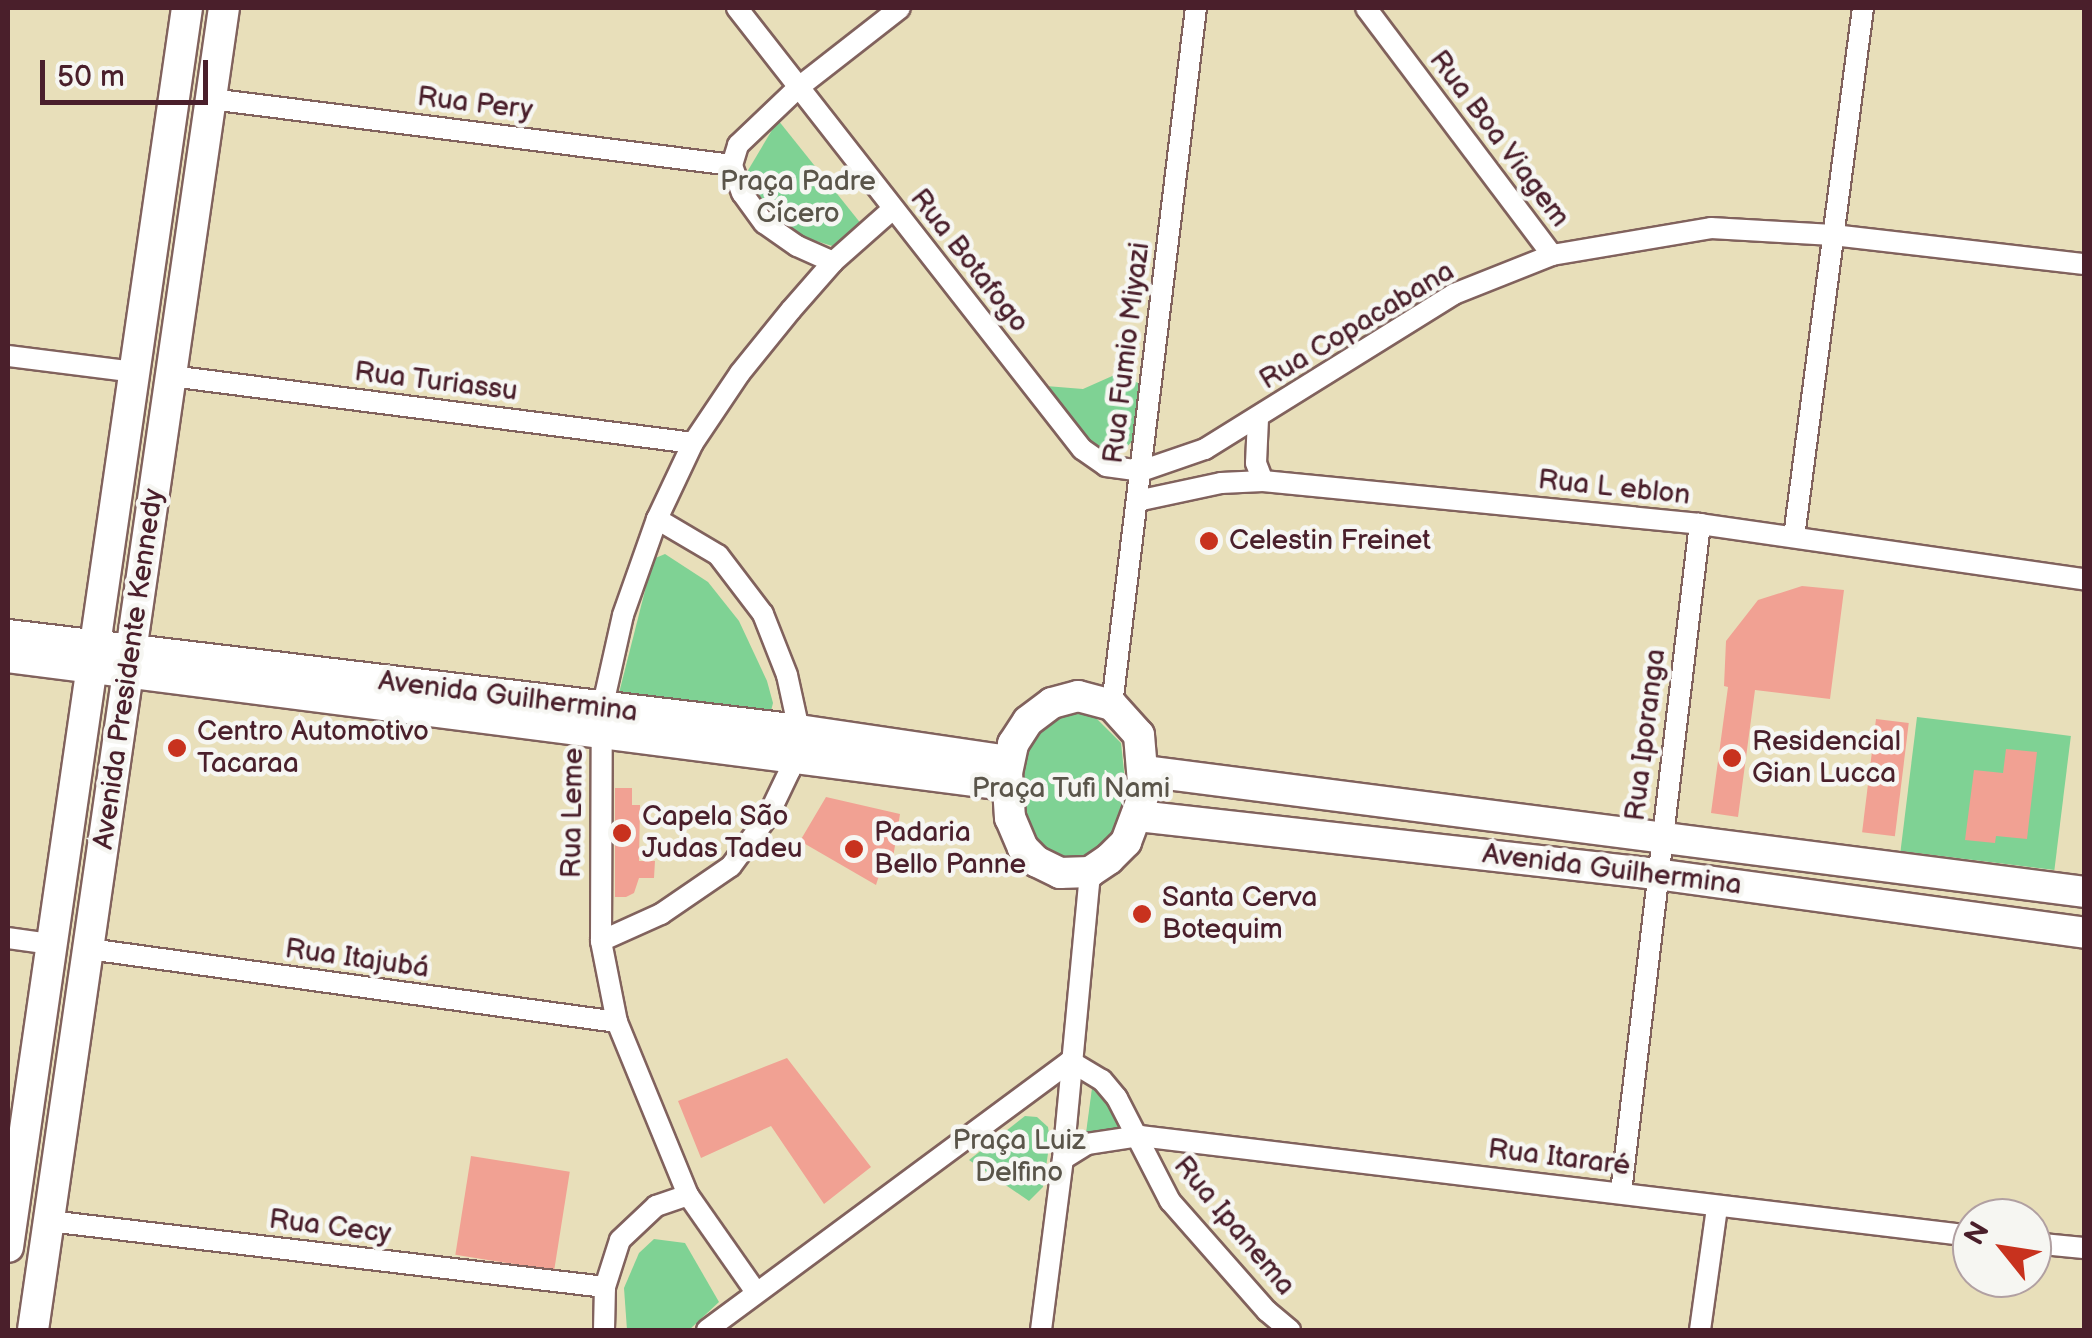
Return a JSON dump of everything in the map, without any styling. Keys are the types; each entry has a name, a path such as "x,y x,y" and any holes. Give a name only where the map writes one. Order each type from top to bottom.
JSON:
{"street":[{"name":"Avenida Presidente Kennedy","path":"8,1247 187,8"},
{"name":"Avenida Presidente Kennedy","path":"34,1330 224,8"},
{"name":"Rua Botafogo","path":"737,8 1082,449 1106,466 1141,470"},
{"path":"834,262 797,246 764,223 742,193 732,165 738,146 800,87 900,8"},
{"name":"Rua Fumio Miyazi","path":"1112,704 1196,8"},
{"name":"Rua Boa Viagem","path":"1366,8 1552,255"},
{"path":"1794,537 1862,8"},
{"name":"Rua Pery","path":"211,98 732,165"},
{"name":"Rua Leme","path":"756,1292 688,1195 616,1022 601,942 602,721 623,614 657,518 693,443 740,373 834,262 893,209"},
{"name":"Rua Copacabana","path":"1141,470 1205,449 1454,294 1552,255 1710,228 1833,235 2084,264"},
{"path":"8,356 134,372"},
{"name":"Rua Turiassu","path":"171,376 693,443"},
{"path":"1258,419 1254,449 1263,481"},
{"name":"Rua L eblon","path":"1137,501 1221,483 1263,481 1700,524 2084,578"},
{"path":"601,942 661,914 731,866 768,816 796,744 788,675 763,614 718,555 657,518"},
{"name":"Rua Iporanga","path":"1621,1192 1700,524"},
{"name":"Avenida Guilhermina","path":"8,635 93,657 1007,773"},
{"name":"Avenida Guilhermina","path":"8,657 93,657"},
{"path":"1078,696 1112,704 1139,735 1144,771 1138,816 1126,842 1090,872 1060,873 1037,862 1023,848 1010,818 1007,773 1028,721 1052,703 1078,696"},
{"name":"Avenida Guilhermina","path":"1144,771 2084,892"},
{"name":"Avenida Guilhermina","path":"1138,816 1656,874 2084,933"},
{"path":"1041,1330 1063,1159 1090,872"},
{"path":"8,938 52,944"},
{"name":"Rua Itajubá","path":"89,950 616,1022"},
{"path":"707,1330 1070,1061"},
{"name":"Rua Ipanema","path":"1070,1061 1102,1080 1140,1136 1149,1166 1170,1201 1268,1311 1290,1330"},
{"name":"Rua Itararé","path":"1063,1159 1088,1144 1140,1136 1952,1234"},
{"path":"604,1330 605,1287 620,1240 656,1206 688,1195"},
{"path":"1700,1330 1717,1208"},
{"name":"Rua Cecy","path":"49,1221 605,1287"},
{"path":"2052,1244 2084,1248"}],"green space":[{"name":"Praça Padre Cícero","path":"778,120 862,225 842,249 787,232 773,221 752,190 747,172"},
{"path":"1119,373 1142,385 1135,438 1125,449 1105,454 1091,448 1046,386 1083,389"},
{"path":"665,554 708,582 739,621 767,681 773,703 770,715 617,701 653,559"},
{"name":"Praça Tufi Nami","path":"1073,708 1095,717 1121,743 1127,799 1114,830 1093,853 1074,865 1049,866 1018,822 1016,767 1036,721"},
{"path":"1917,717 2071,736 2054,870 1901,851"},
{"path":"1092,1088 1115,1114 1125,1130 1086,1133"},
{"name":"Praça Luiz Delfino","path":"1025,1116 1037,1117 1048,1127 1050,1140 1043,1187 1029,1201 969,1160"},
{"path":"654,1239 685,1243 719,1302 689,1330 627,1330 624,1288 639,1253"}],"building":[{"path":"1802,586 1844,590 1830,699 1755,690 1738,817 1711,813 1728,687 1724,686 1726,641 1758,600"},
{"path":"1876,719 1909,723 1895,836 1862,832"},
{"path":"2006,749 2037,752 2027,839 1996,836 1995,843 1965,840 1974,770 2003,773"},
{"name":"Capela São Judas Tadeu","path":"615,788 632,788 632,805 640,805 639,861 655,861 654,878 639,878 634,893 626,897 615,897"},
{"name":"Padaria Bello Panne","path":"826,797 900,814 893,858 885,857 876,885 800,841"},
{"path":"787,1058 871,1167 824,1204 771,1126 701,1158 678,1101"},
{"path":"471,1156 570,1172 554,1270 455,1255"}],"place":[{"name":"Celestin Freinet","path":"1209,541"},
{"name":"Centro Automotivo Tacaraa","path":"177,748"},
{"name":"Residencial Gian Lucca","path":"1732,758"},
{"name":"Capela São Judas Tadeu","path":"622,833"},
{"name":"Padaria Bello Panne","path":"854,849"},
{"name":"Santa Cerva Botequim","path":"1142,914"}]}
